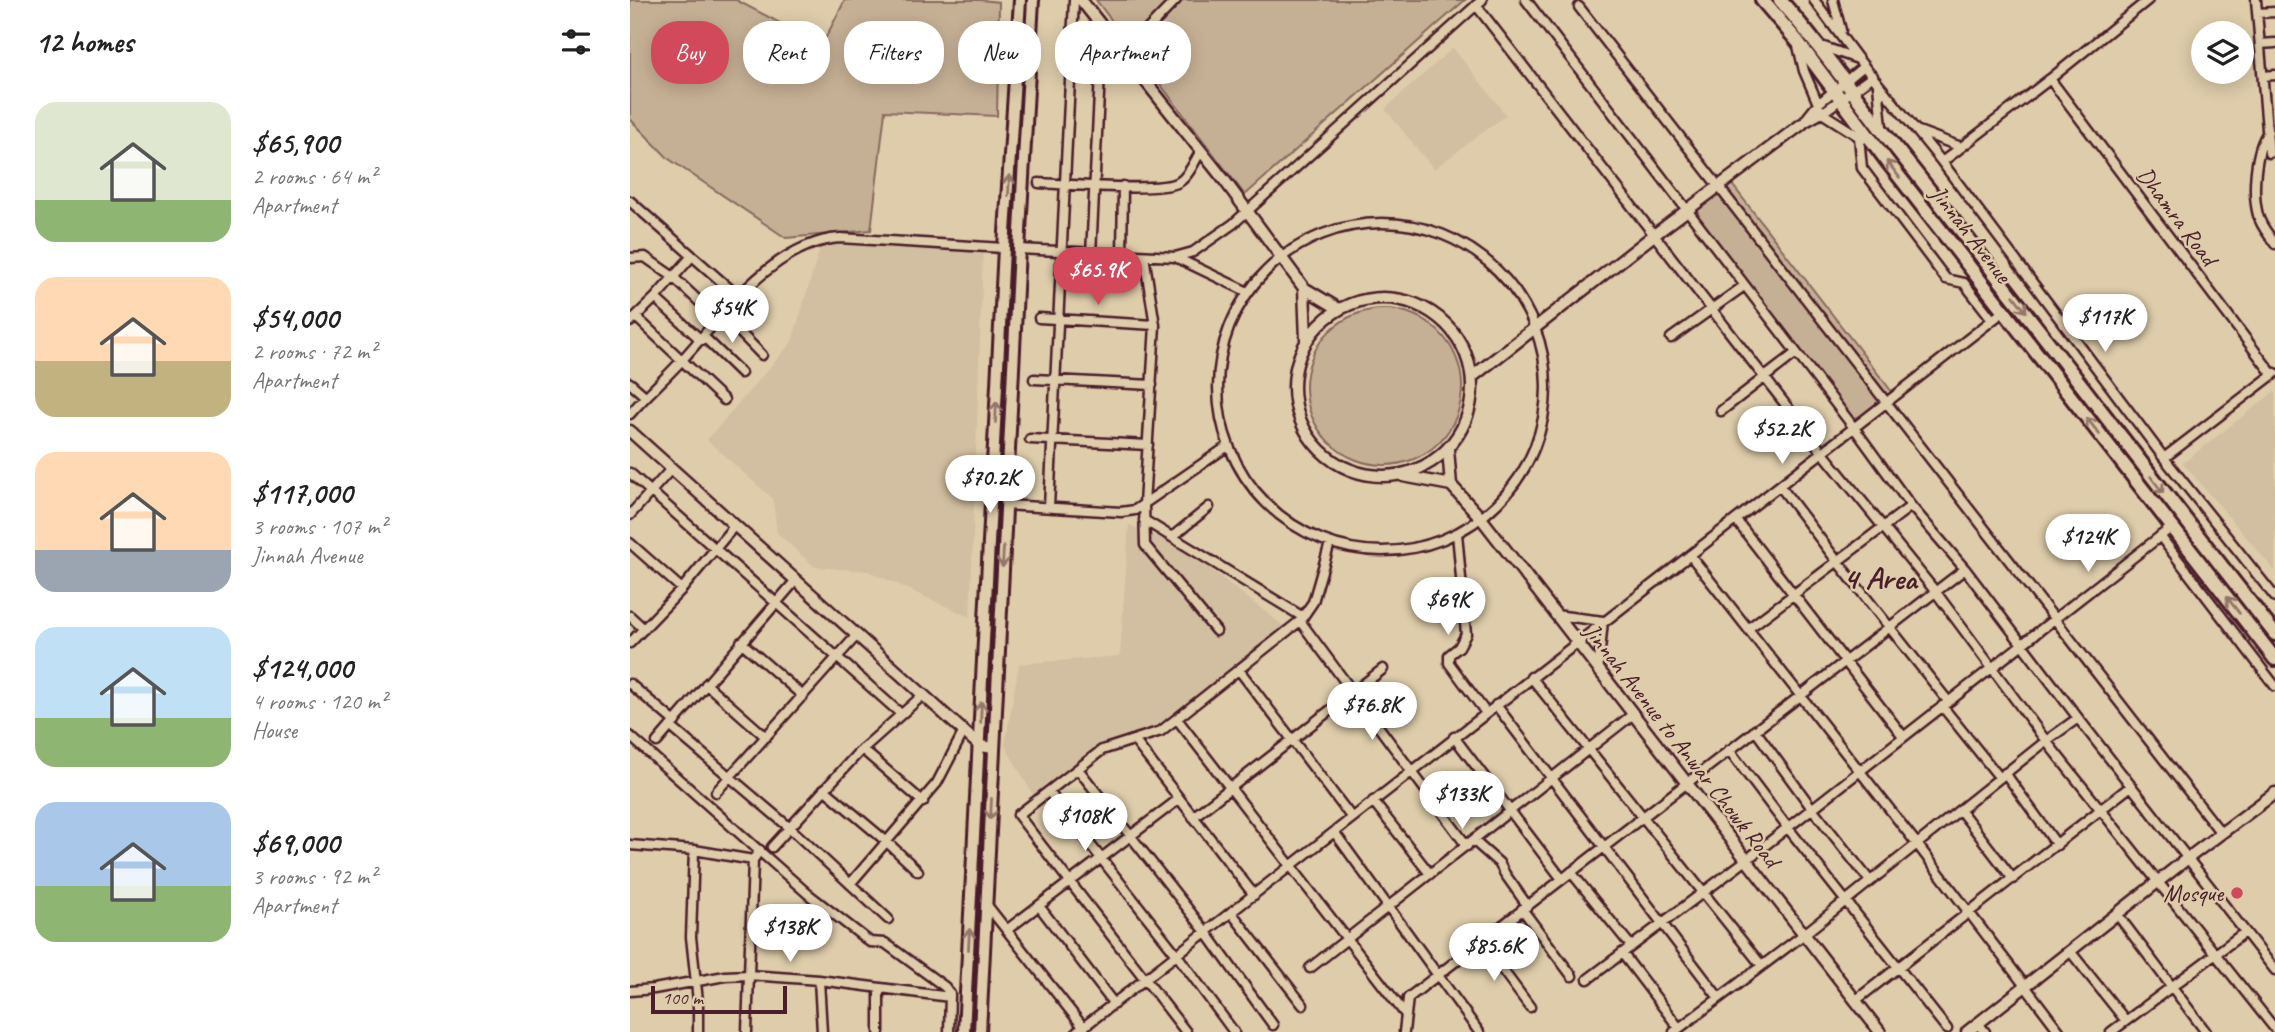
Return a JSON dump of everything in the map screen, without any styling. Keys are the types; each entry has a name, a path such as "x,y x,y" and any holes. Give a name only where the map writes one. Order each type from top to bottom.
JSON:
{"main road":[{"path":"964,1032 1004,247 1020,0"},
{"path":"981,1032 1033,0"},
{"name":"Jinnah Avenue","path":"1762,0 1798,42 2275,659"},
{"name":"Jinnah Avenue","path":"1780,0 2016,298 2165,495 2275,634"},
{"path":"1001,341 1015,341"},
{"path":"983,654 999,654"},
{"path":"967,984 982,983"}],"street":[{"path":"1049,507 1074,0"},
{"path":"1081,0 1097,21"},
{"path":"1156,21 1176,0"},
{"path":"1526,0 1911,506 1965,569 2078,718 2245,932 2274,965"},
{"path":"1814,0 1942,162 2164,458 2275,597"},
{"path":"1833,0 1843,37"},
{"path":"1942,162 2148,0"},
{"path":"2256,0 2263,76 2271,118 2258,154 2256,212 2275,244"},
{"path":"1019,249 1175,257 1193,252 1233,225 1479,3 1764,377 1935,591 2046,741 2275,1029"},
{"path":"1579,7 2221,833"},
{"path":"2257,13 2275,12"},
{"path":"1798,42 1804,71 1822,113 1875,145"},
{"path":"2260,44 2275,43"},
{"path":"1818,46 1858,59"},
{"path":"1802,124 1818,104 1849,86 1864,66"},
{"path":"2263,76 2275,75"},
{"path":"1849,86 1875,79"},
{"path":"1875,79 1882,129"},
{"name":"Dhamra Road","path":"2050,79 2274,374"},
{"path":"1091,254 1099,84"},
{"path":"1147,84 1304,288 1339,309"},
{"path":"1472,377 1654,235 1802,124 1822,113 1837,95"},
{"path":"1914,129 1961,147"},
{"path":"2268,132 2269,153"},
{"path":"1859,137 1862,168 1946,279 1964,284 1992,319"},
{"path":"1040,183 1166,186 1178,183 1184,178 1201,151"},
{"path":"1122,255 1123,186"},
{"path":"630,201 739,297"},
{"path":"1385,223 1440,233 1465,245 1488,261 1508,281 1524,303 1544,354 1546,407 1531,457 1518,480 1501,501 1481,519 1437,542 1394,551 1373,551 1330,543 1287,521 1268,506 1245,478 1228,446 1220,420 1218,366 1234,315 1248,292 1281,257 1304,242 1330,231 1385,223"},
{"path":"630,414 682,361 757,277 808,244 822,239 839,238 1004,247"},
{"path":"632,255 645,257 672,276 762,355"},
{"path":"692,256 633,320 724,400"},
{"path":"1144,256 1155,325 1144,504 1145,545 1216,631"},
{"path":"1175,257 1248,292"},
{"path":"1671,338 1744,286"},
{"path":"1304,288 1306,340 1294,372 1294,406 1308,438 1333,462 1365,475 1399,475 1451,485 1448,449"},
{"path":"655,298 741,373"},
{"path":"1306,340 1321,322 1339,309 1367,299 1396,299 1424,308 1447,325 1464,349 1472,377 1471,403 1463,428 1448,449 1425,466 1399,475"},
{"path":"986,904 1081,1030 1603,621 1855,429 2004,310"},
{"path":"1039,318 1155,325"},
{"path":"1721,411 1796,353"},
{"path":"2164,458 2274,374"},
{"path":"1034,379 1152,384"},
{"path":"630,383 645,396"},
{"path":"630,431 980,746 994,748"},
{"path":"1030,439 1148,446"},
{"path":"1006,505 1121,512 1135,510 1228,446"},
{"path":"630,514 671,468"},
{"path":"630,473 901,714"},
{"name":"Jinnah Avenue to Anwar Chowk Road","path":"1451,485 1481,519 1880,1032"},
{"path":"1780,486 2057,845"},
{"path":"1749,628 1911,506"},
{"path":"1172,537 1209,507"},
{"path":"1144,520 1301,619 1353,694 1471,843 1499,863 1572,976"},
{"path":"1736,520 1903,736"},
{"path":"630,643 682,589 735,525"},
{"path":"1588,979 1788,828 1811,807 2172,527"},
{"path":"1457,533 1465,634 1460,647 1449,655 1449,663 1486,713"},
{"path":"2161,536 2275,686"},
{"path":"630,543 682,589"},
{"path":"1186,1032 1018,815 1102,750 1160,731 1301,619 1313,602 1330,543"},
{"path":"1690,555 1917,844 2060,1032"},
{"path":"1404,1032 1408,998 1965,569"},
{"path":"657,742 796,580"},
{"path":"1555,615 1603,621"},
{"path":"630,616 644,629"},
{"path":"1598,671 1603,621"},
{"path":"716,792 857,635"},
{"path":"741,642 803,696"},
{"path":"1193,817 1383,669"},
{"path":"1239,670 1352,818"},
{"path":"1531,677 1762,966"},
{"path":"630,684 888,919"},
{"path":"706,684 766,737"},
{"path":"772,847 862,749 923,695"},
{"path":"1496,705 1719,998"},
{"path":"1310,968 1632,715"},
{"path":"1622,953 1676,1030 1803,935 2078,718"},
{"path":"1177,719 1406,1015"},
{"path":"1755,730 1811,807 1870,881"},
{"path":"850,884 923,802 937,783 964,731"},
{"path":"630,736 808,894 870,942 885,943 945,987 950,997 949,1032"},
{"path":"1454,737 1562,879"},
{"path":"1134,740 1254,895"},
{"path":"862,749 923,802"},
{"path":"1729,750 1947,1029"},
{"path":"1077,769 1206,932 1273,1025"},
{"path":"1855,1001 2132,786"},
{"path":"824,789 918,871"},
{"path":"1049,792 1234,1032"},
{"path":"1966,1032 1981,1028 2025,986 2275,793"},
{"path":"1007,929 1179,799"},
{"path":"1373,802 1430,874"},
{"path":"1960,810 2012,879"},
{"path":"1335,833 1479,1032"},
{"path":"630,845 694,850 753,860"},
{"path":"694,850 691,937 698,1001 698,1032"},
{"path":"747,1032 753,860 760,850"},
{"path":"1571,872 1631,946"},
{"path":"1039,906 1114,1004"},
{"path":"1231,912 1303,1005"},
{"path":"2117,914 2206,1032"},
{"path":"2115,1031 2245,932"},
{"path":"1481,941 1530,1007"},
{"path":"2070,951 2126,1021"},
{"path":"630,990 748,975 950,997"},
{"path":"819,981 822,1032"},
{"path":"879,988 879,1032"}],"shaded area":[{"path":"630,0 736,0 776,21 743,21 743,84 830,84 830,29 845,0 999,2 999,21 958,21 958,84 998,84 997,116 885,111 871,230 786,238 669,159 630,119"},
{"path":"1096,0 1465,0 1245,195 1160,84 1191,84 1191,21 1112,21"},
{"path":"1453,48 1506,115 1434,169 1385,109"},
{"path":"1731,183 1892,392 1860,418 1850,416 1699,218 1697,207"},
{"path":"822,242 983,251 970,617 868,571 815,567 777,533 773,499 707,440 792,342"},
{"path":"1384,309 1414,314 1439,332 1457,357 1462,387 1457,417 1439,442 1414,460 1384,465 1354,460 1329,442 1311,417 1306,387 1311,357 1329,332 1354,314"},
{"path":"2275,391 2275,571 2183,463"},
{"path":"1129,525 1182,547 1286,628 1156,730 1106,746 1034,797 1005,745 1019,664 1120,656"}],"place":[{"name":"Mosque","path":"2237,893"}],"district":[{"name":"4 Area","path":"1880,578"}]}
